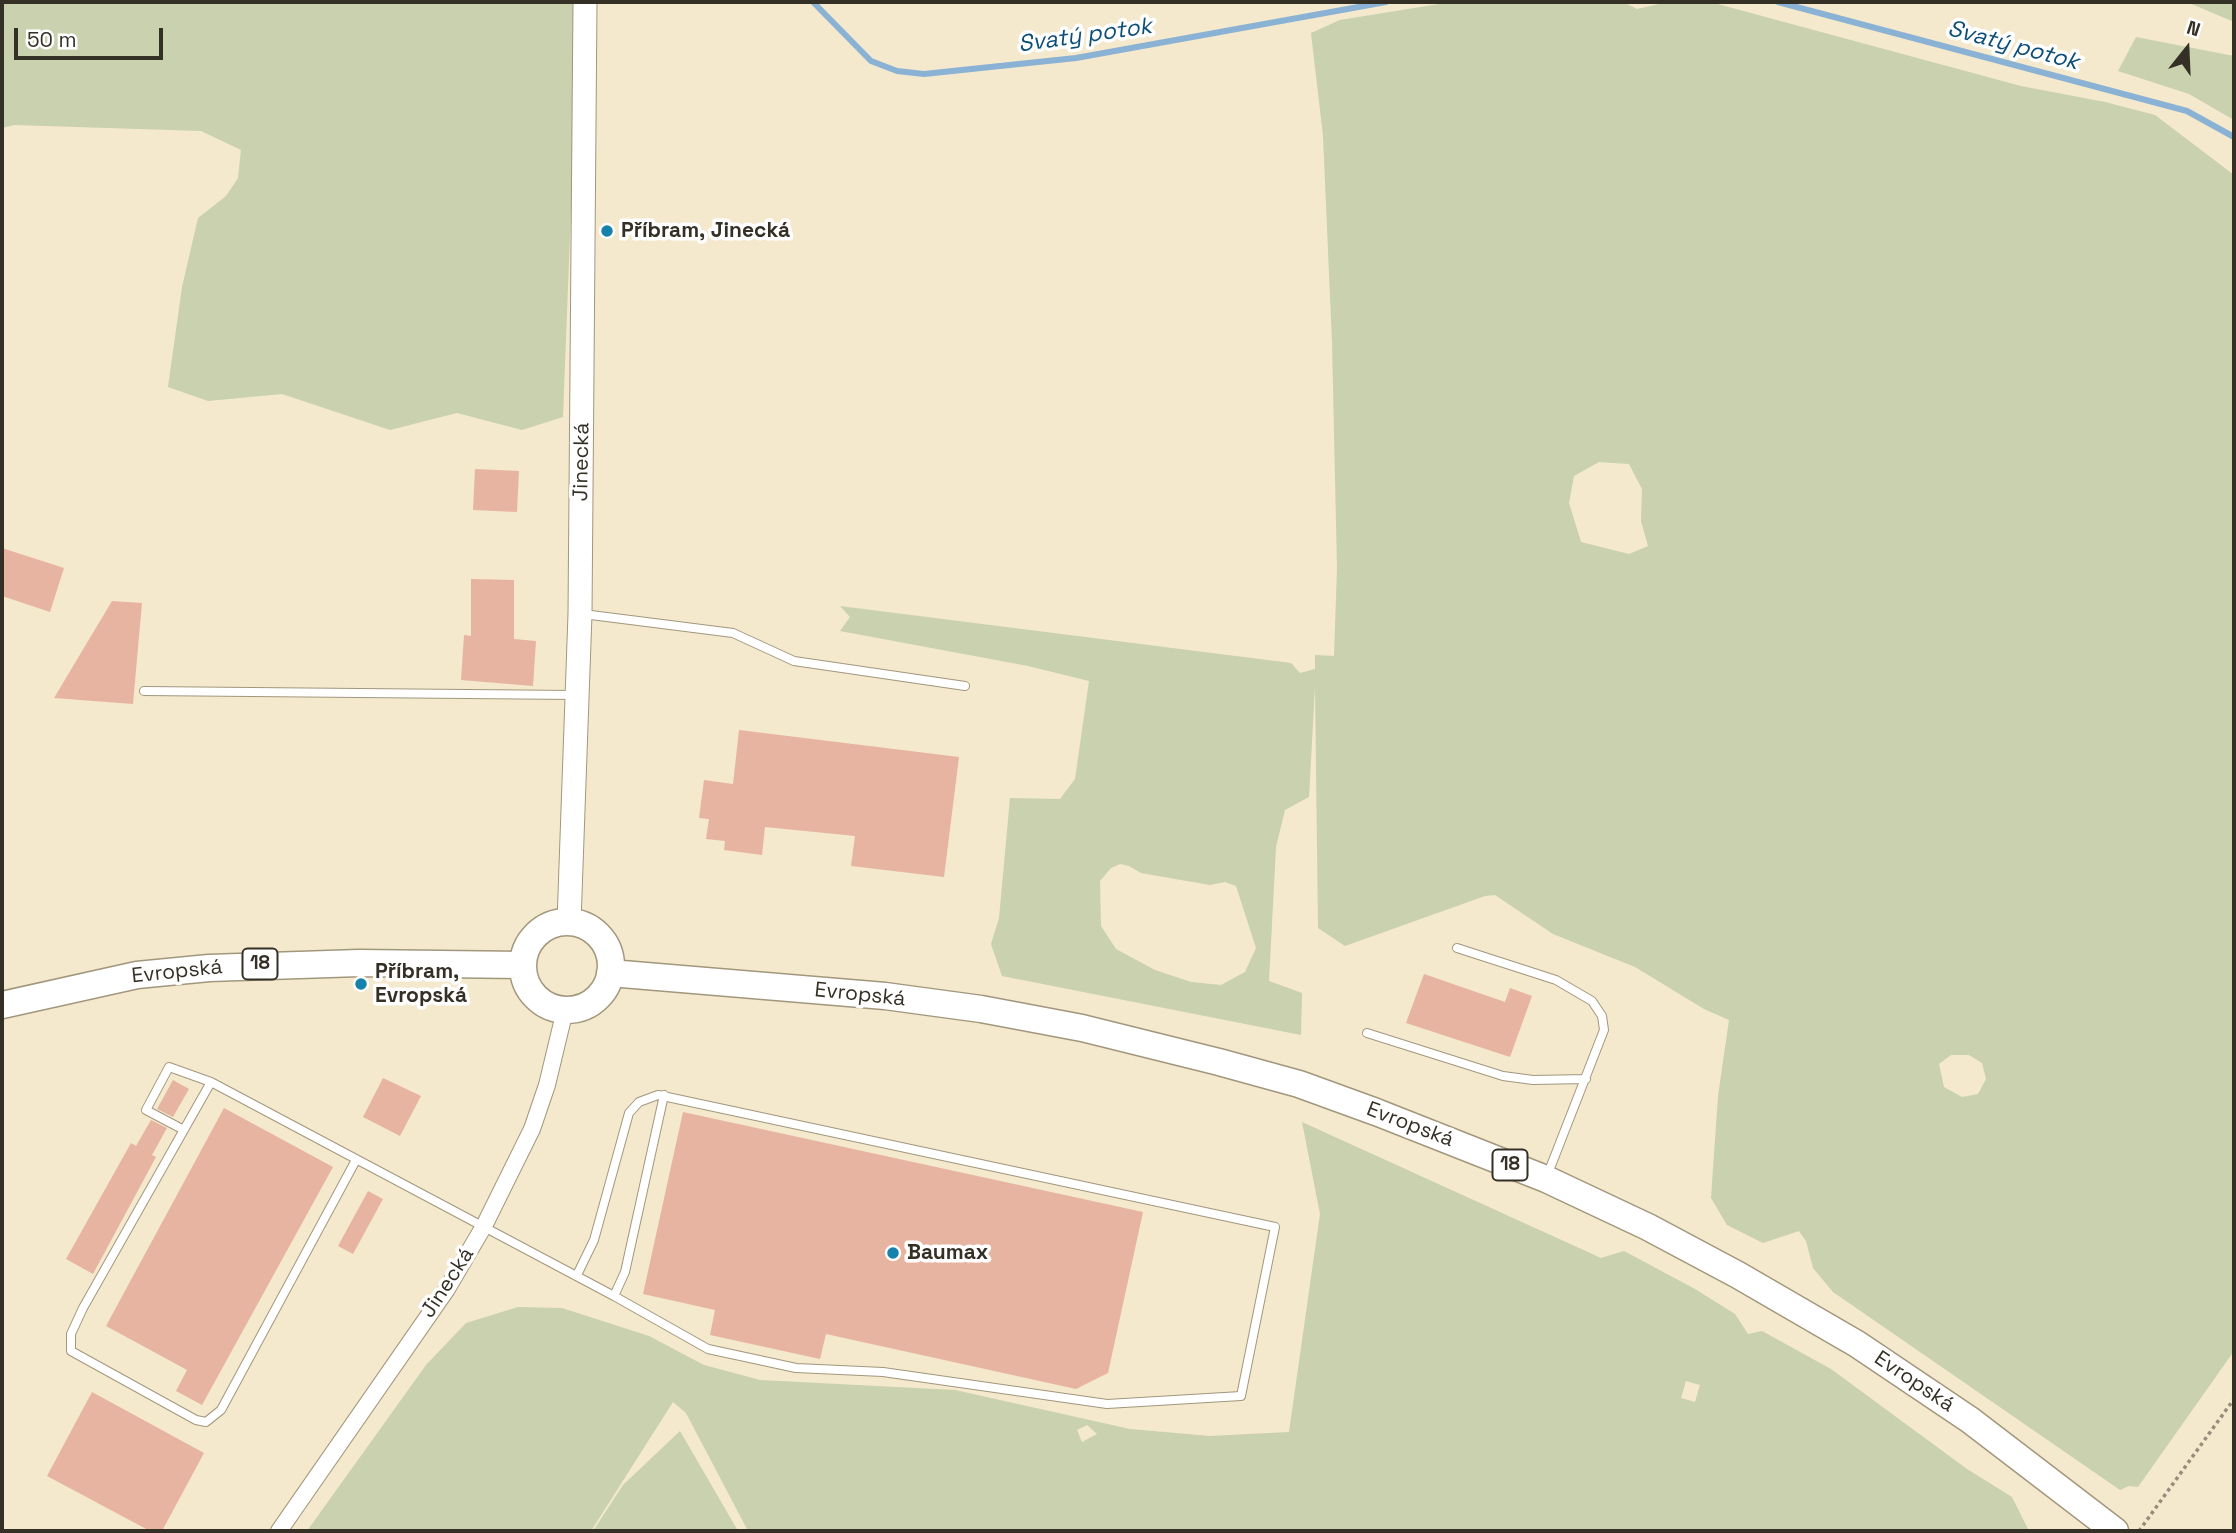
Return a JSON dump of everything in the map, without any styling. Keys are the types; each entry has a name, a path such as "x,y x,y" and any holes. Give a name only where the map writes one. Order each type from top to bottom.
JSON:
{"main road":[{"name":"Jinecká","path":"569,922 580,614 586,2"},
{"path":"569,922 589,928 604,942 609,952 610,973 607,983 595,1000 586,1006 565,1010 538,999 527,984 523,965 524,955 533,937 550,925 569,922"},
{"name":"Evropská","path":"2,1005 137,975 209,968 359,962 523,965"},
{"name":"Evropská","path":"610,973 885,996 1082,1028 1299,1084 1546,1179 1648,1227 1857,1344 1970,1420 2115,1531"}],"street":[{"name":"Jinecká","path":"279,1531 447,1289 484,1226 532,1129 547,1085 565,1010"}],"lane":[{"path":"580,614 675,623 733,633 794,661 965,686"},
{"path":"144,691 578,695"},
{"path":"1457,948 1556,980 1592,1001 1602,1016 1604,1030 1546,1179"},
{"path":"1367,1033 1503,1076 1533,1080 1586,1079"},
{"path":"184,1130 146,1110 169,1067 211,1082 577,1275 708,1349 796,1368 883,1372 1107,1404 1241,1396 1275,1227 664,1095 645,1098 629,1113 594,1241 577,1275"},
{"path":"211,1082 83,1308 71,1334 70,1345 71,1350 196,1420 206,1422 221,1410 356,1160"},
{"path":"614,1296 625,1272 664,1095"}],"path":[{"path":"2139,1531 2234,1399"}],"green space":[{"path":"2,2 579,2 563,417 522,430 457,413 390,430 282,394 208,401 168,387 182,287 198,218 226,196 238,178 241,150 201,131 14,125 2,128"},
{"path":"1451,2 1623,2 1637,9 1668,2 1710,2 2021,86 2105,102 2155,115 2234,175 2234,1351 2138,1487 2129,1486 2120,1490 1833,1292 1813,1268 1806,1241 1799,1231 1763,1243 1727,1225 1711,1198 1718,1096 1729,1020 1704,1009 1635,967 1553,934 1495,895 1485,896 1345,946 1318,928 1315,686 1309,797 1285,810 1276,847 1269,981 1302,993 1301,1035 1002,976 991,944 999,918 1010,798 1060,799 1075,779 1089,681 1028,666 840,631 850,617 840,606 1291,663 1300,673 1315,669 1315,655 1334,656 1337,568 1332,342 1323,136 1311,33 1340,20","holes":["1599,462 1629,464 1642,489 1641,521 1648,546 1629,554 1581,542 1569,503 1574,476","1120,864 1141,873 1210,885 1225,882 1236,886 1256,948 1245,972 1221,985 1191,982 1155,970 1116,949 1101,926 1100,881 1111,868","1951,1055 1969,1055 1982,1063 1986,1079 1978,1094 1962,1097 1944,1087 1939,1064"]},
{"path":"2187,2 2234,2 2234,22"},
{"path":"2136,37 2234,56 2234,120 2189,94 2118,71"},
{"path":"1302,1122 1601,1258 1624,1251 1695,1289 1735,1314 1748,1334 1762,1331 1831,1369 1967,1469 2012,1497 2029,1531 748,1531 686,1413 673,1402 591,1531 307,1531 426,1365 466,1323 518,1307 562,1308 649,1336 704,1365 760,1380 955,1390 1130,1429 1210,1436 1289,1432 1320,1214","holes":["1686,1381 1700,1385 1695,1402 1681,1398","1087,1425 1097,1434 1082,1442 1077,1430"]},
{"path":"680,1431 738,1531 593,1531 623,1485"}],"building":[{"path":"475,469 519,471 517,512 473,510"},
{"path":"2,548 64,568 50,612 2,596"},
{"path":"471,579 514,580 514,639 536,641 533,686 461,680 464,635 471,636"},
{"path":"112,601 142,603 133,704 54,698"},
{"path":"739,730 959,757 944,877 851,866 855,836 765,827 762,855 724,850 725,841 706,839 709,819 699,818 704,780 733,784"},
{"path":"1424,974 1505,1002 1510,988 1532,996 1510,1057 1406,1023"},
{"path":"383,1078 421,1096 400,1136 363,1117"},
{"path":"173,1080 189,1089 173,1117 157,1109"},
{"path":"224,1108 333,1167 202,1405 176,1391 187,1370 106,1326"},
{"name":"Baumax","path":"683,1112 1143,1212 1108,1373 1076,1389 826,1334 820,1359 710,1335 715,1310 643,1294"},
{"path":"151,1120 167,1128 152,1155 156,1157 93,1274 66,1259 131,1143 136,1146"},
{"path":"368,1191 383,1199 353,1254 338,1246"},
{"path":"92,1392 204,1453 162,1531 150,1531 47,1476"}],"waterway":[{"name":"Svatý potok","path":"813,2 871,61 897,71 924,74 1076,58 1386,2"},
{"name":"Svatý potok","path":"1778,2 2187,111 2234,137"}],"place":[{"name":"Příbram, Jinecká","path":"607,231"},
{"name":"Příbram, Evropská","path":"361,984"},
{"name":"Baumax","path":"893,1253"}]}
